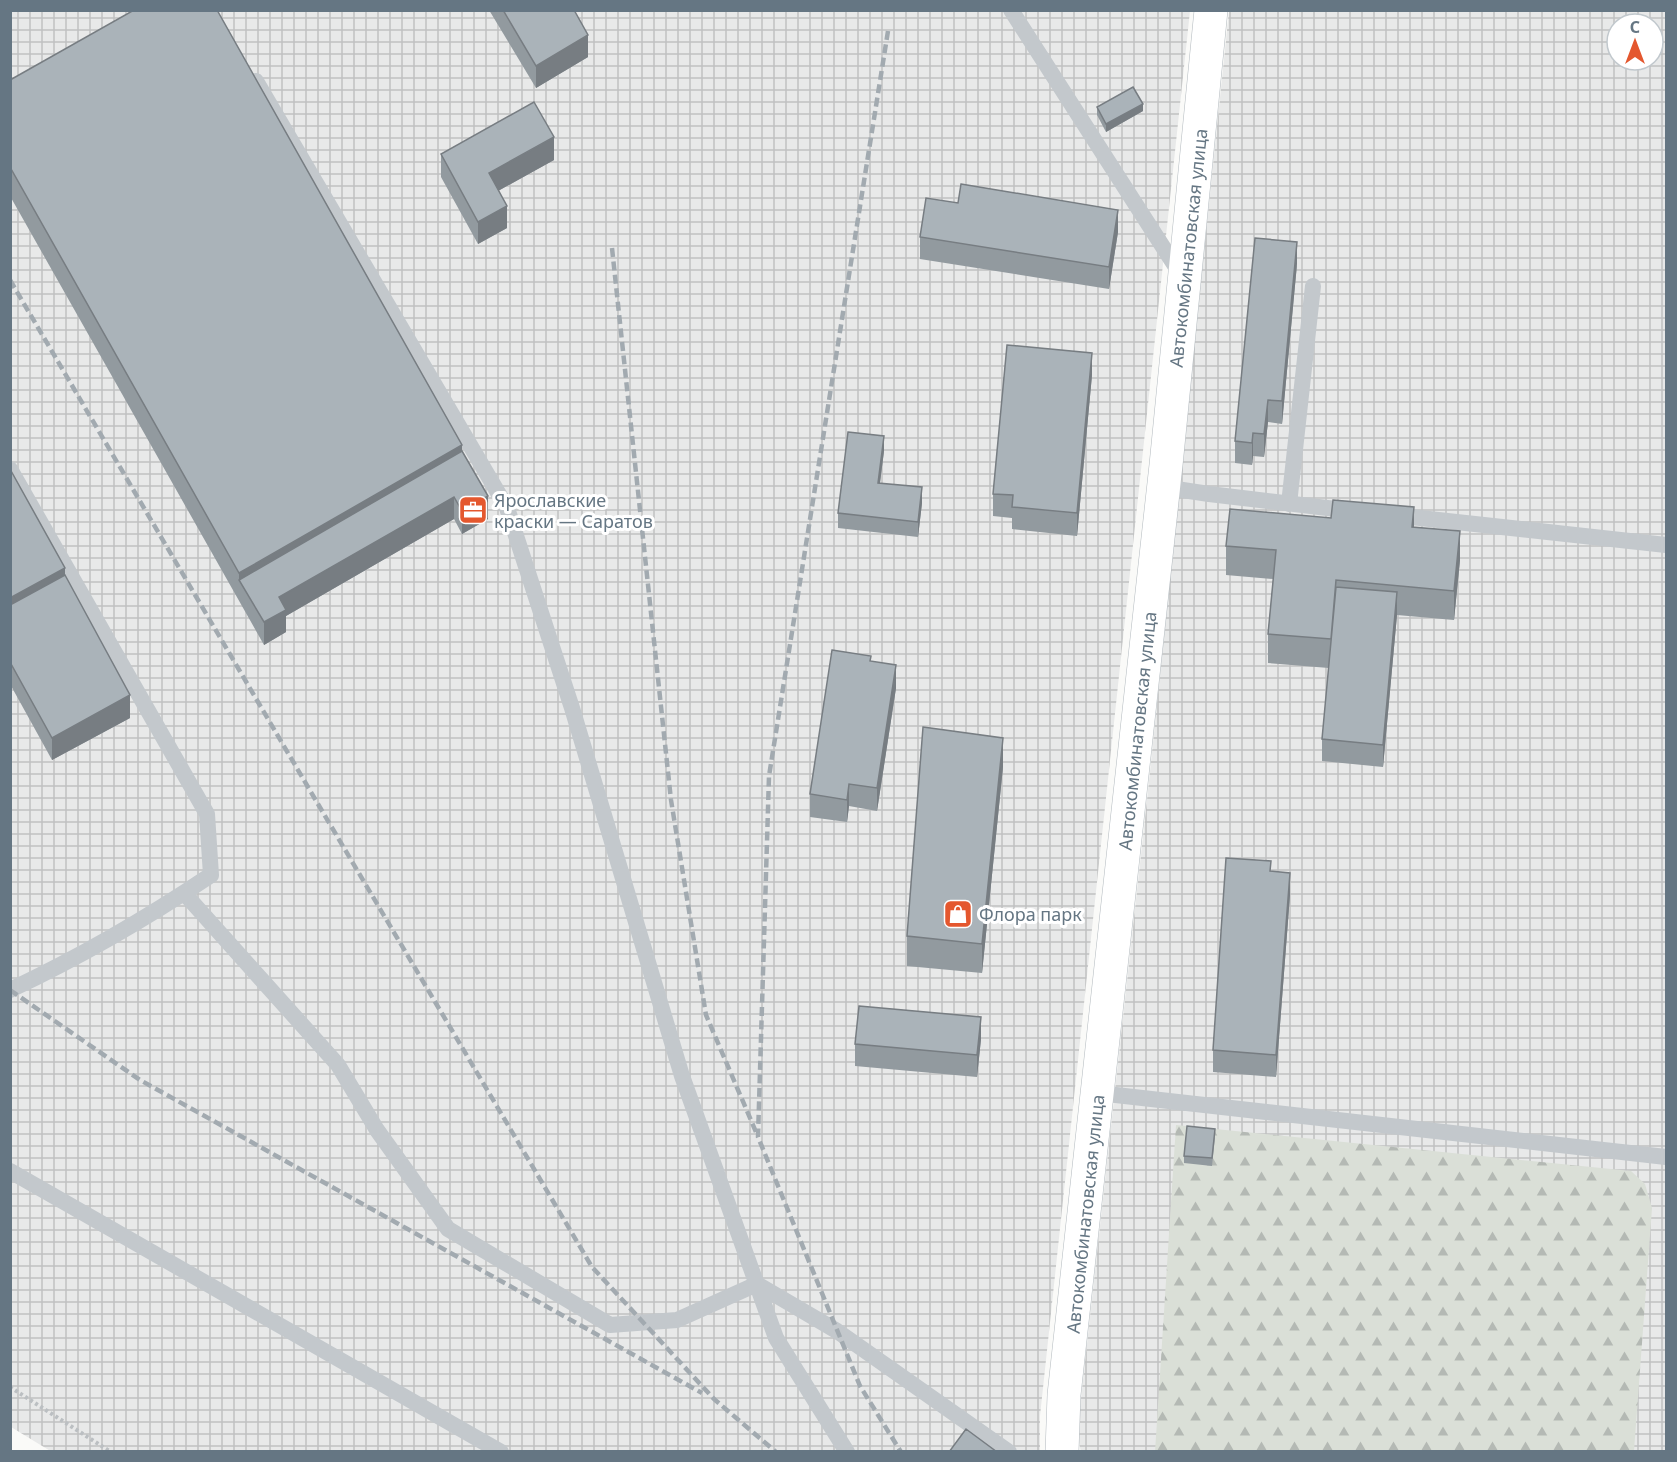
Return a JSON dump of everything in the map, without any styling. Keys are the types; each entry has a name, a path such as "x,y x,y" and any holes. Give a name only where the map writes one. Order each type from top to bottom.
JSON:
{"street":[{"name":"Автокомбинатовская улица","path":"1062,1452 1064,1395 1185,280 1211,10"}],"lane":[{"path":"1011,10 1185,280"},
{"path":"250,71 507,508 573,708 682,1076 776,1338 846,1452"},
{"path":"1289,504 1313,286"},
{"path":"10,469 207,814 211,875 62,966 10,990"},
{"path":"1163,487 1289,504 1666,545"},
{"path":"184,893 338,1065 377,1130 448,1229 610,1325 677,1320 757,1284"},
{"path":"1098,1093 1666,1156"},
{"path":"10,1171 501,1452"},
{"path":"757,1284 837,1331 1009,1452"}],"path":[{"path":"10,1387 111,1452"}],"shaded area":[{"path":"11,11 1190,11 1040,1416 1040,1451 52,1452 11,1427"},
{"path":"1229,11 1666,11 1666,1451 1081,1452 1079,1416 1147,800"}],"green space":[{"path":"1176,1125 1631,1171 1645,1184 1652,1208 1634,1451 1155,1452"}],"building":[{"path":"134,10 217,10 462,445 239,573 10,167 10,80"},
{"path":"503,10 574,10 588,35 536,66"},
{"path":"1133,87 1143,104 1106,124 1097,107"},
{"path":"534,102 554,137 489,173 507,206 478,222 441,154"},
{"path":"961,184 1118,210 1109,267 920,237 926,198 958,203"},
{"path":"1255,238 1297,242 1282,401 1268,400 1264,434 1253,433 1252,443 1235,441"},
{"path":"1007,345 1092,353 1077,513 1012,507 1013,495 993,494"},
{"path":"848,432 884,436 878,483 922,487 918,522 838,513"},
{"path":"462,451 488,496 462,511 454,497 279,597 286,610 264,622 239,580"},
{"path":"10,469 65,568 10,598"},
{"path":"1333,500 1414,507 1412,527 1460,531 1454,591 1336,580 1331,639 1268,634 1276,550 1226,546 1230,509 1331,518"},
{"path":"65,575 130,695 52,738 10,662 10,605"},
{"path":"1336,587 1397,592 1383,745 1322,739"},
{"path":"832,650 871,656 870,661 896,665 877,788 849,784 847,800 810,794"},
{"path":"923,727 1003,738 982,944 907,936"},
{"path":"1226,858 1271,861 1270,871 1290,873 1276,1055 1213,1050"},
{"path":"859,1006 981,1017 977,1055 855,1044"},
{"path":"1187,1126 1215,1129 1212,1158 1184,1156"},
{"path":"966,1429 997,1452 949,1452"}],"railway":[{"path":"888,31 769,776 758,1137 860,1386 901,1452"},
{"path":"612,248 671,800 706,1015 756,1132"},
{"path":"10,280 592,1267 714,1399 776,1452"},
{"path":"10,990 140,1080 702,1393"}],"place":[{"name":"Ярославские краски — Саратов","path":"473,510"},
{"name":"Флора парк","path":"958,914"}]}
